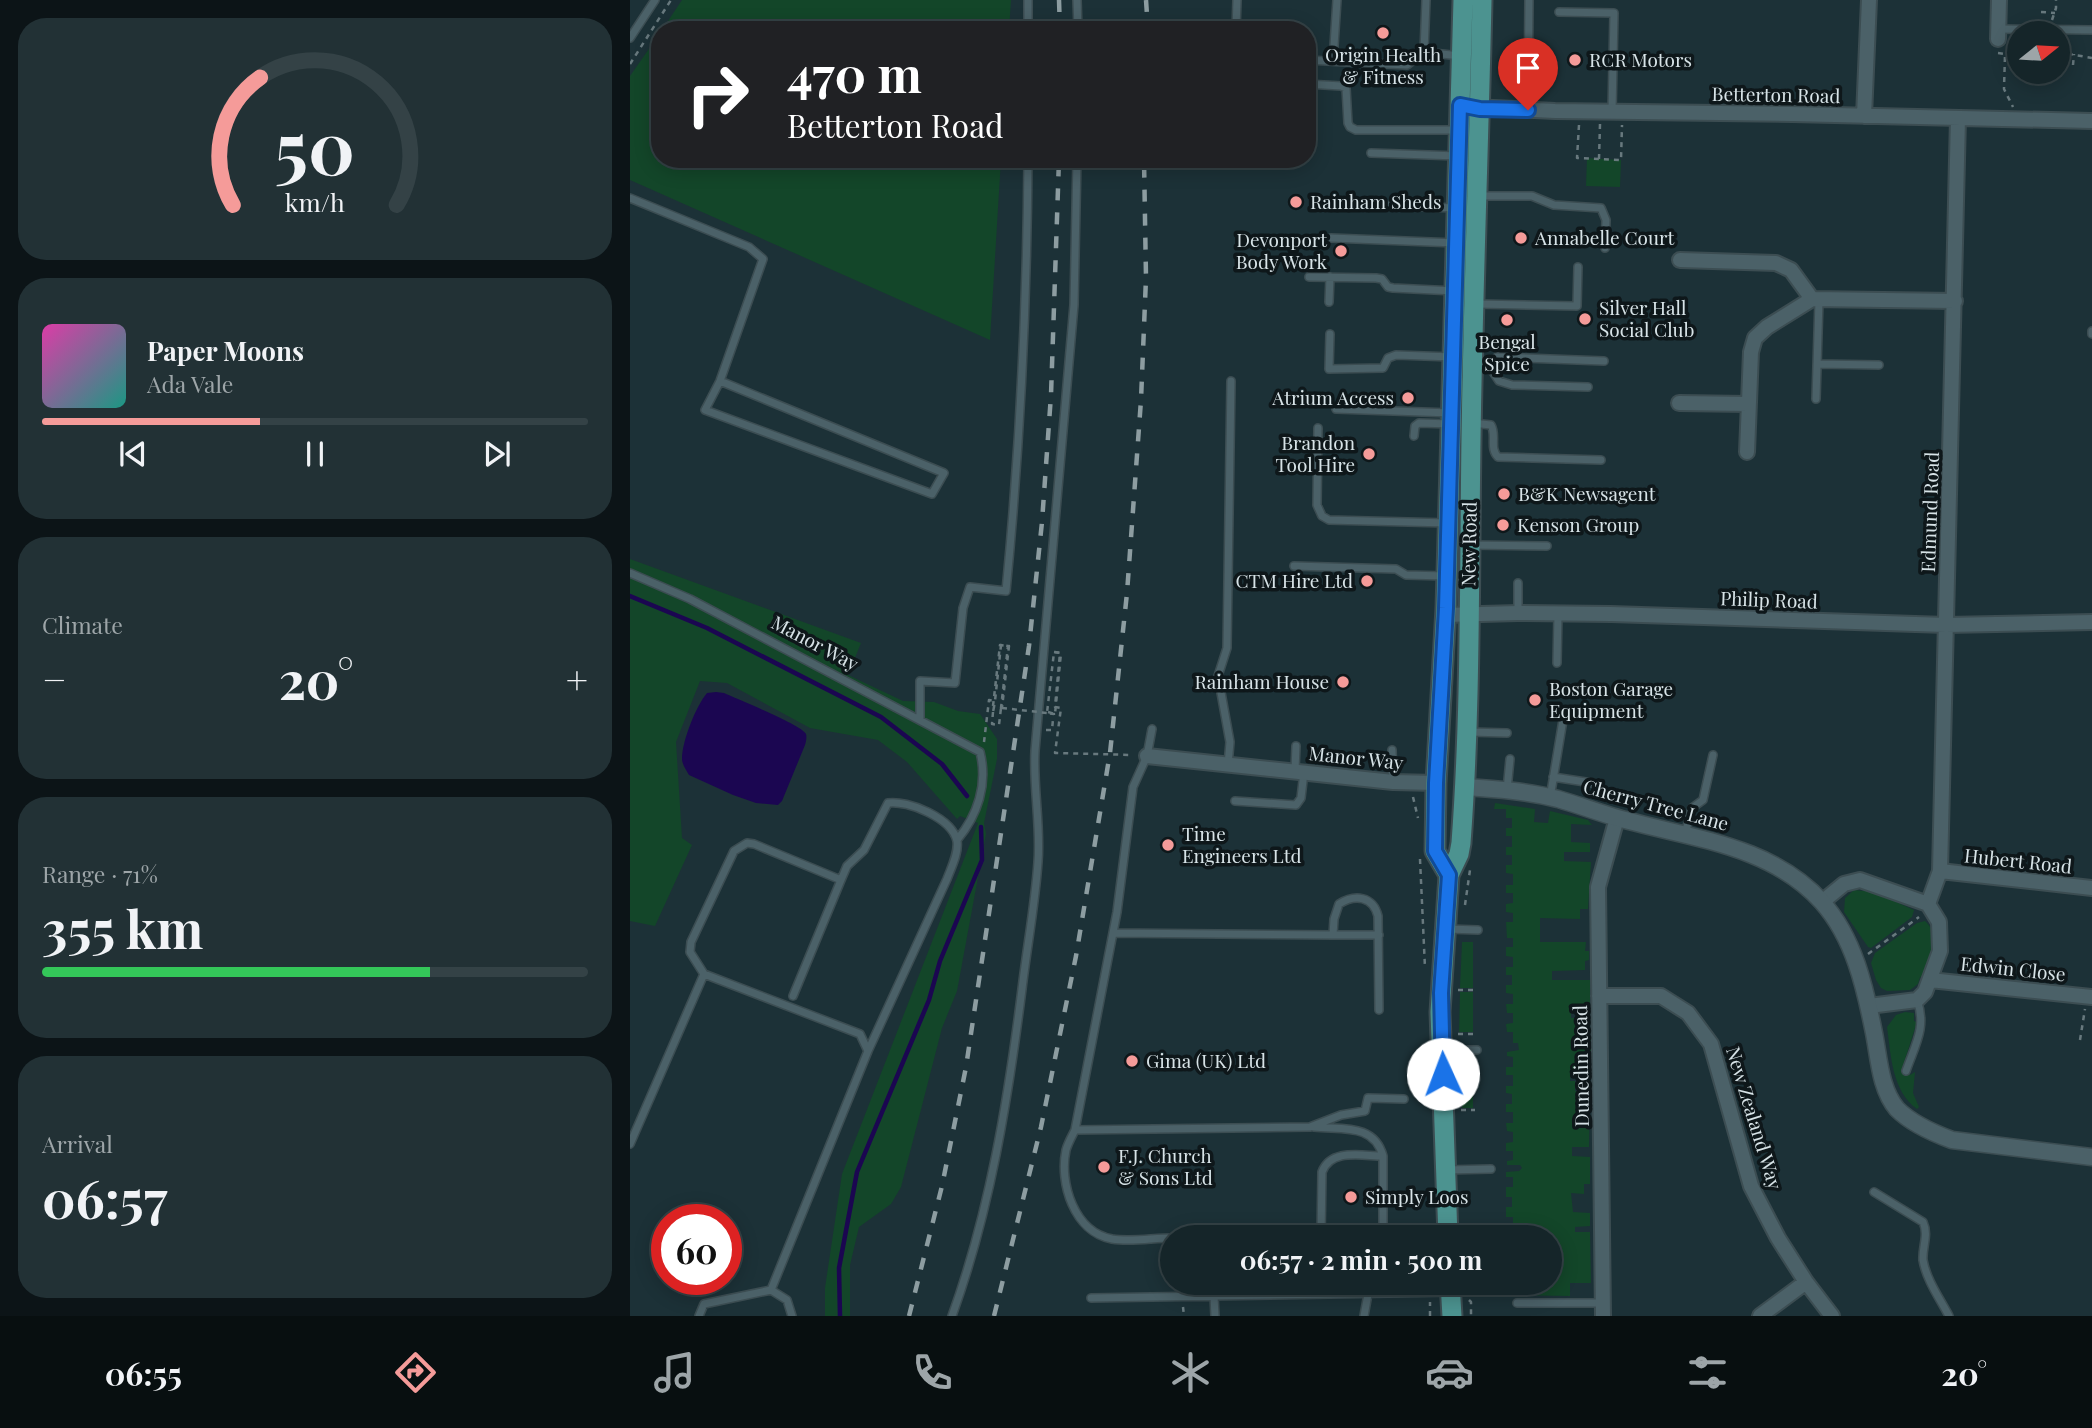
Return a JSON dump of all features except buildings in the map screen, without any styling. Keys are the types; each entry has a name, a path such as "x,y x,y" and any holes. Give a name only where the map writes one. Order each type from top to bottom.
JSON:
{"main road":[{"name":"New Road","path":"1447,1225 1440,1012 1449,875 1459,854 1469,680 1469,545 1454,357 1463,0"},
{"name":"New Road","path":"1449,875 1435,851 1436,783 1448,523 1458,420 1480,365 1474,304 1482,0"},
{"path":"1436,783 1464,786"},
{"path":"1451,1295 1452,1316"}],"street":[{"path":"1864,116 1869,0"},
{"path":"1998,34 1999,0"},
{"name":"Betterton Road","path":"1460,105 1480,109 2092,121"},
{"name":"Edmund Road","path":"1928,904 1940,871 1958,118"},
{"path":"1680,261 1776,263 1791,270 1815,299"},
{"path":"1747,452 1751,352 1755,338 1767,327 1815,299 1955,302"},
{"path":"1679,402 1748,404"},
{"name":"Philip Road","path":"1445,615 1559,613 1946,625 2092,622"},
{"name":"Manor Way","path":"1140,755 1393,782 1436,783"},
{"name":"Cherry Tree Lane","path":"1464,786 1550,797 1617,818 1751,853 1794,875 1822,902 1857,962 1869,1006 1885,1089 1897,1108 1931,1132 1952,1140 2092,1157"},
{"name":"Dunedin Road","path":"1603,1310 1598,887 1617,818"},
{"name":"Hubert Road","path":"1940,871 2092,888"},
{"path":"1822,902 1844,884 1860,880 1928,904 1939,922 1940,951 1925,992 1917,1000 1869,1006"},
{"name":"Edwin Close","path":"1930,980 2089,997"},
{"name":"New Zealand Way","path":"1599,996 1661,996 1688,1013 1712,1044 1751,1186 1778,1238 1832,1316"},
{"path":"1760,1316 1806,1282"}],"lane":[{"path":"632,33 655,0"},
{"path":"1028,0 1028,21"},
{"path":"1077,0 1078,21"},
{"path":"1236,21 1237,0"},
{"path":"1333,61 1337,0"},
{"path":"1424,52 1426,0"},
{"path":"1528,110 1529,0"},
{"path":"1559,12 1614,13 1612,112"},
{"path":"2070,30 2092,30"},
{"path":"1998,34 2007,33"},
{"path":"1316,60 1407,65 1424,52 1461,56"},
{"path":"1316,85 1346,88 1348,123 1356,130 1459,130"},
{"path":"1371,153 1459,156"},
{"path":"920,720 920,681 955,683 963,608 970,587 1006,591 1015,501 1021,391 1028,168"},
{"path":"952,1316 967,1276 1009,1092 1038,860 1035,751 1074,305 1077,168"},
{"path":"1477,196 1532,196 1554,205 1601,208 1606,220 1605,248"},
{"path":"630,198 748,247 763,258 720,381 705,410 932,494 944,473 720,381"},
{"path":"1339,204 1457,208"},
{"path":"1331,238 1457,243"},
{"path":"1474,304 1577,306 1578,267"},
{"path":"1309,277 1382,278 1388,287 1393,288 1456,291"},
{"path":"1329,302 1330,277"},
{"path":"1815,299 1816,399"},
{"path":"1330,334 1329,369 1383,368 1388,358 1395,355 1454,357"},
{"path":"1588,387 1512,384 1499,381 1480,365 1497,358 1604,361"},
{"path":"1817,364 1880,365"},
{"path":"1228,765 1230,742 1218,676 1227,648 1231,381"},
{"path":"1336,409 1492,425 1493,450 1498,457 1601,460"},
{"path":"1414,436 1415,426 1419,424 1458,420"},
{"path":"1318,428 1317,505 1322,516 1329,520 1448,523"},
{"path":"1469,545 1547,546"},
{"path":"1294,566 1396,569 1406,575 1447,576"},
{"name":"Manor Way","path":"630,573 690,599 979,752"},
{"path":"1518,583 1518,613"},
{"path":"1557,663 1559,613"},
{"path":"1550,797 1563,720"},
{"path":"1152,729 1140,755 1133,788 1113,933 1075,1130 1066,1149 1065,1171 1069,1197 1078,1216 1092,1230 1111,1238 1160,1238"},
{"path":"1467,732 1507,733"},
{"path":"1235,801 1296,805 1301,798 1296,746"},
{"path":"1392,750 1393,782"},
{"path":"771,1290 868,1051 947,879 957,840 967,828 978,806 983,783 983,764 979,752"},
{"path":"1684,835 1692,808 1703,800 1713,755"},
{"path":"1507,790 1510,759"},
{"path":"1553,776 1592,783"},
{"path":"793,996 847,866 864,850 888,803 899,801 920,808 939,819 957,840"},
{"path":"841,880 765,848 747,843 740,845 734,851 691,942 690,952 704,974 860,1034 868,1051"},
{"path":"1333,935 1335,910 1339,904 1353,898 1362,898 1373,904 1378,916 1379,1010"},
{"path":"1444,929 1478,930"},
{"path":"1113,933 1379,935"},
{"path":"630,1143 704,974"},
{"path":"1906,1071 1922,1024 1917,1000"},
{"path":"1442,1050 1477,1050"},
{"path":"1310,1127 1341,1115 1365,1111 1368,1098 1404,1099"},
{"path":"1075,1130 1310,1127 1364,1131 1380,1144 1383,1156 1383,1225"},
{"path":"1321,1225 1322,1172 1325,1164 1335,1156 1383,1156"},
{"path":"1445,1170 1491,1169"},
{"path":"1874,1192 1923,1222 1926,1233 1923,1255 1925,1269 1949,1316"},
{"path":"699,1316 704,1304 771,1290 787,1300 792,1316"},
{"path":"1091,1298 1291,1295"},
{"path":"1364,1316 1368,1295"},
{"path":"1214,1296 1215,1316"},
{"path":"1517,1303 1603,1310"}],"path":[{"path":"658,21 671,0"},
{"path":"2051,21 2056,0"},
{"path":"2041,12 2055,12"},
{"path":"630,64 651,31"},
{"path":"1998,34 1998,54 2005,54"},
{"path":"2007,51 2004,89 2019,120"},
{"path":"2070,53 2092,58"},
{"path":"2073,65 2074,54"},
{"path":"1579,111 1577,158 1621,160 1612,112"},
{"path":"1599,159 1612,112"},
{"path":"1001,708 993,706 1000,645 1009,646 1001,708 1000,713 999,725 992,724 994,707 1001,708 1055,714 1061,653 1054,652 1047,713"},
{"path":"979,752 986,738 989,700 995,701 1002,645 1008,646 1001,708"},
{"path":"1047,719 1054,652 1060,653 1055,706 1061,708 1055,753 1140,755"},
{"path":"1047,713 1054,714 1052,727"},
{"path":"1413,795 1420,826"},
{"path":"1420,858 1426,974"},
{"path":"1857,962 1921,916 1928,904"},
{"path":"1458,990 1475,990"},
{"path":"2080,1040 2089,997"},
{"path":"1458,1034 1475,1034"},
{"path":"1460,1111 1475,1110"},
{"path":"1471,1302 1471,1316"},
{"path":"1430,1306 1430,1316"}],"green space":[{"path":"682,0 1011,0 1010,21 668,21"},
{"path":"651,46 651,168 1000,168 990,340 630,180 630,76"},
{"path":"1587,158 1621,160 1620,187 1586,186"},
{"path":"630,559 861,643 848,675 903,701 934,702 958,711 980,714 997,739 997,759 984,823 986,834 957,991 942,1028 901,1187 891,1204 859,1227 850,1265 850,1316 825,1316 825,1288 842,1174 978,823 960,816 957,819 907,762 878,740 810,728 727,683 700,681 676,742 682,838 692,845 655,926 630,921"},
{"path":"1495,803 1535,809 1534,822 1548,823 1550,811 1588,820 1592,825 1571,824 1571,842 1590,843 1590,852 1564,852 1564,861 1591,862 1588,909 1580,909 1580,919 1540,918 1540,942 1586,942 1585,951 1589,951 1585,970 1552,971 1552,980 1590,980 1590,1009 1571,1009 1571,1018 1585,1018 1585,1027 1578,1027 1578,1037 1591,1038 1591,1051 1587,1051 1590,1071 1571,1071 1570,1081 1575,1081 1575,1091 1590,1091 1589,1147 1572,1147 1572,1156 1590,1157 1590,1184 1584,1184 1584,1194 1571,1193 1573,1212 1590,1213 1590,1226 1575,1227 1575,1232 1590,1232 1591,1283 1570,1283 1570,1296 1507,1295 1562,1295 1562,1225 1513,1225 1513,1217 1506,1217 1506,1207 1512,1207 1512,1197 1506,1197 1506,1187 1513,1187 1513,1177 1506,1177 1506,1172 1519,1171 1522,1168 1520,1165 1507,1165 1507,1161 1513,1160 1513,1151 1506,1151 1506,1143 1513,1142 1513,1132 1507,1131 1506,1123 1513,1123 1513,1112 1506,1112 1506,1104 1512,1104 1512,1094 1506,1093 1506,1086 1513,1086 1513,1075 1506,1075 1506,1067 1513,1067 1513,1057 1507,1056 1507,1052 1519,1050 1518,1043 1513,1043 1513,1032 1507,1032 1506,1024 1513,1023 1513,1013 1507,1013 1506,1004 1513,1004 1513,994 1506,993 1506,985 1512,985 1512,975 1506,975 1506,967 1513,967 1513,957 1506,956 1506,947 1513,947 1513,938 1507,938 1506,922 1513,922 1513,913 1506,912 1506,904 1513,903 1513,893 1506,893 1506,885 1513,885 1513,874 1506,873 1506,865 1512,865 1512,855 1506,855 1506,847 1512,847 1512,836 1506,836 1506,828 1512,828 1512,818 1506,818 1506,809 1494,809"},
{"path":"1865,888 1914,910 1912,917 1871,948 1844,912 1845,898 1854,890 1864,891"},
{"path":"1925,921 1934,941 1924,978 1920,977 1918,984 1910,990 1887,991 1881,988 1871,963 1875,953 1917,923"},
{"path":"1462,942 1473,942 1473,988 1460,988"},
{"path":"1460,992 1473,992 1473,1032 1459,1032"},
{"path":"1914,1013 1914,1021 1917,1022 1901,1072 1910,1075 1915,1072 1913,1093 1919,1107 1917,1109 1902,1093 1898,1083 1887,1027 1896,1015"},
{"path":"1473,1053 1473,1108 1462,1108 1460,1054"}],"shaded area":[{"path":"716,692 768,712 806,734 805,745 778,805 756,803 733,795 689,775 685,769 682,761 684,743 690,724 707,693"}],"waterway":[{"path":"630,596 707,628 881,717 942,764 967,796"},
{"path":"840,1316 839,1268 857,1172 929,1000 940,961 982,860 981,827"}],"railway":[{"path":"1059,0 1060,21"},
{"path":"1146,0 1147,21"},
{"path":"909,1316 942,1186 966,1067 1029,646 1042,522 1051,395 1059,168"},
{"path":"994,1316 1041,1127 1076,956 1110,753 1127,593 1141,400 1146,278 1144,168"}],"place":[{"name":"Origin Health & Fitness","path":"1383,33"},
{"name":"RCR Motors","path":"1575,60"},
{"name":"Rainham Sheds","path":"1296,202"},
{"name":"Annabelle Court","path":"1521,238"},
{"name":"Devonport Body Work","path":"1341,251"},
{"name":"Silver Hall Social Club","path":"1585,319"},
{"name":"Bengal Spice","path":"1507,320"},
{"name":"Atrium Access","path":"1408,398"},
{"name":"Brandon Tool Hire","path":"1369,454"},
{"name":"B&K Newsagent","path":"1504,494"},
{"name":"Kenson Group","path":"1503,525"},
{"name":"CTM Hire Ltd","path":"1367,581"},
{"name":"Rainham House","path":"1343,682"},
{"name":"Boston Garage Equipment","path":"1535,700"},
{"name":"Time Engineers Ltd","path":"1168,845"},
{"name":"Gima (UK) Ltd","path":"1132,1061"},
{"name":"F.J. Church & Sons Ltd","path":"1104,1167"},
{"name":"Simply Loos","path":"1351,1197"}],"route":[{"path":"1443,1074 1440,1012 1449,875 1435,851 1436,783 1446,608 1460,105 1480,109 1528,110"}]}
